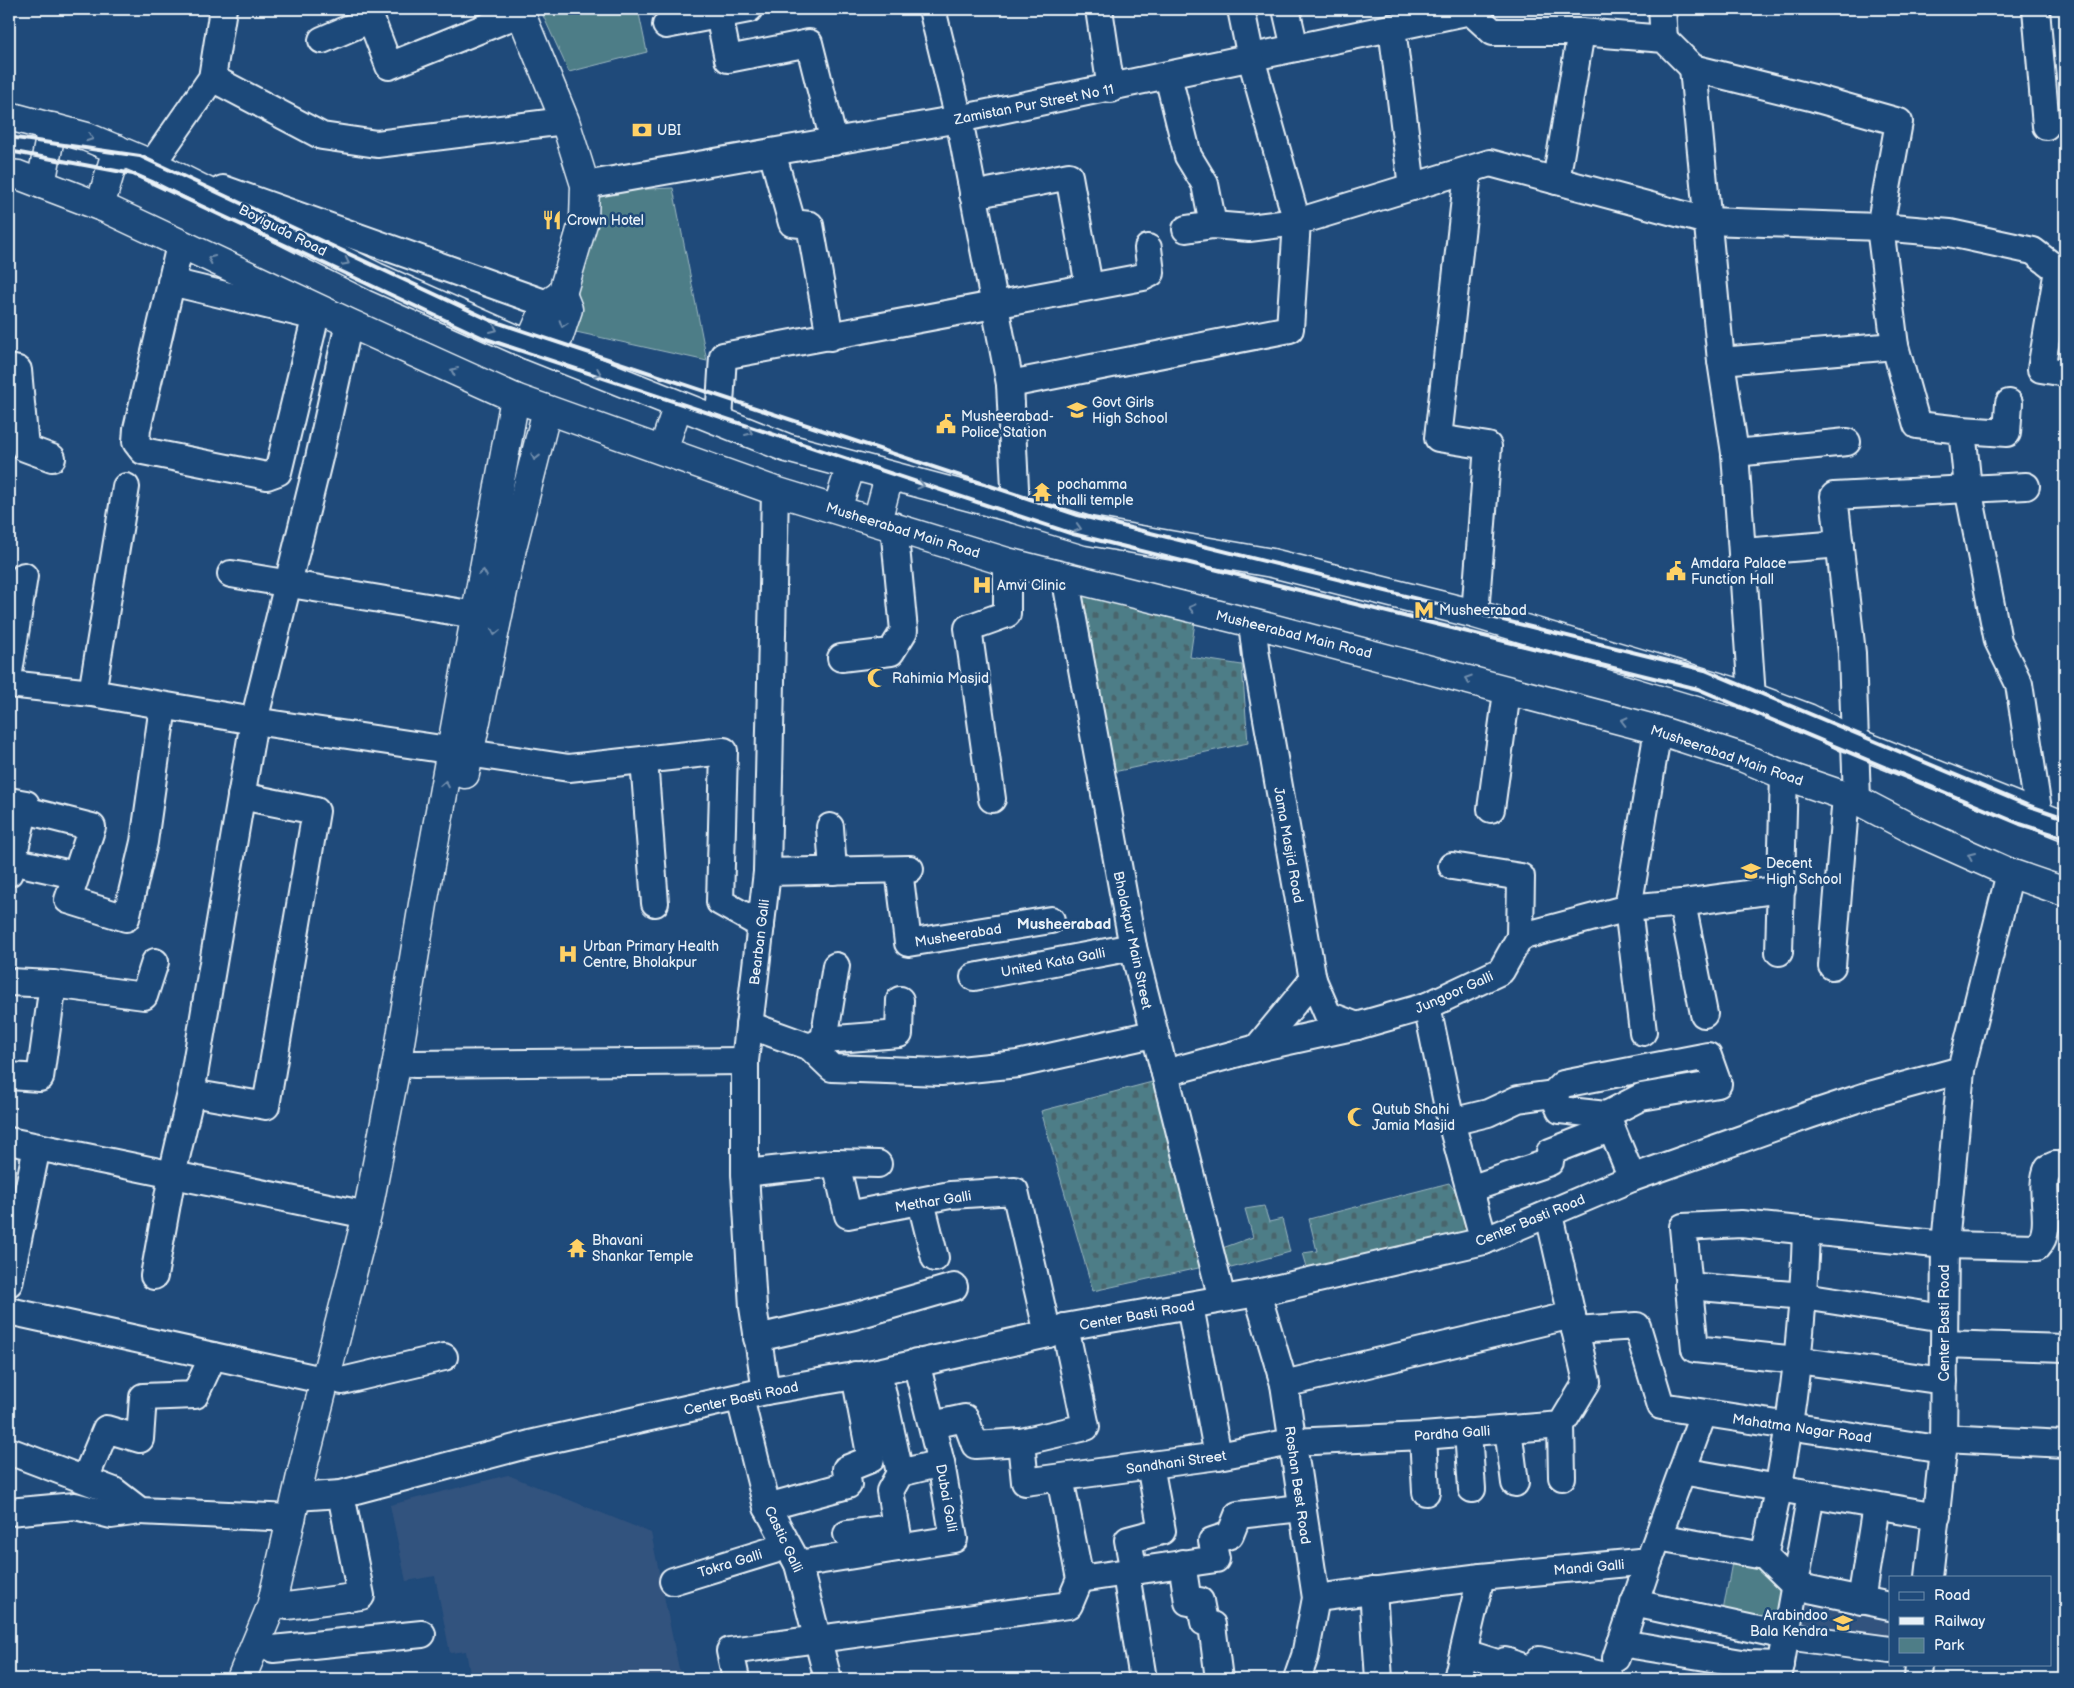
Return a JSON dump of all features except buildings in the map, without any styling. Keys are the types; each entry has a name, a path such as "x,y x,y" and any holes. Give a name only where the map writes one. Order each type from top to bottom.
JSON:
{"main road":[{"path":"520,11 565,120 585,185 584,220 554,299 541,350 787,448 890,477 1016,509 1089,531 1272,563 1475,614 1752,697 1808,718 1857,743 2065,826"},
{"name":"Boyiguda Road","path":"9,116 87,136 155,165 376,277 541,350"},
{"path":"41,184 52,128"},
{"path":"100,206 117,149"},
{"path":"9,174 100,206 180,245 234,284 349,324 515,398 476,615 439,907 414,1064 384,1219 334,1381 271,1607 242,1679"},
{"name":"Musheerabad Main Road","path":"515,398 775,491 1007,562 1252,623 1457,676 1506,692 1658,730 1744,758 1784,775 1852,798 1916,831 2010,873 2065,892"},
{"path":"663,450 678,405"},
{"path":"334,1381 397,1061 423,904 547,410"},
{"path":"837,509 851,466"},
{"path":"886,524 890,477"},
{"path":"258,1679 273,1649 287,1606 299,1504"}],"street":[{"path":"223,9 212,78 155,165 554,299"},
{"path":"666,25 750,9"},
{"path":"932,9 959,120 1010,384 1016,509"},
{"path":"1099,9 1110,89"},
{"path":"1010,384 1290,330 1297,222 1251,58 1241,9"},
{"path":"1286,9 1295,48"},
{"path":"1662,9 1664,39"},
{"path":"2036,9 2046,126"},
{"path":"1475,10 1493,32 1581,32 1664,39 1693,68 1814,98 1899,122 1880,227 1894,346 1917,425 2007,433 2009,403"},
{"name":"Zamistan Pur Street No 11","path":"585,185 959,120 1392,28 1422,15 1475,10"},
{"path":"322,40 371,19 389,66 520,11"},
{"path":"719,14 728,59 809,43 834,142"},
{"path":"1392,28 1412,187"},
{"path":"1556,181 1581,32"},
{"path":"1693,68 1721,361 1736,452 1752,697"},
{"path":"1168,76 1188,156 1205,184 1213,225"},
{"path":"212,78 322,136 377,144 565,120"},
{"path":"772,152 792,223 810,225 830,337"},
{"path":"1186,229 1213,225 1249,228 1297,222 1490,164 1707,221 1880,227 1950,233 2033,251 2062,271 2041,369 2065,374"},
{"path":"1468,172 1438,438 1488,446 1475,614"},
{"path":"973,195 1069,176 1089,286"},
{"path":"171,282 234,284 308,315 312,320 313,327 282,462 278,472 267,476 144,450 136,442 137,429 171,282 180,245"},
{"path":"719,420 723,356 1143,276 1151,273 1148,248"},
{"path":"154,1276 172,1175 191,1093 254,721 319,458 349,324"},
{"path":"1721,361 1894,346"},
{"path":"9,368 18,370 25,448 52,458"},
{"path":"1962,430 1968,488 1998,641 2019,684 2039,816"},
{"path":"1736,452 1847,442"},
{"path":"1832,966 1857,743 1852,653 1834,496 2026,486"},
{"path":"92,693 126,487"},
{"name":"Bearban Galli","path":"766,1391 757,1338 745,1173 745,1061 767,872 775,491"},
{"path":"840,658 891,652 904,631 886,524"},
{"path":"1742,552 1840,544"},
{"path":"992,799 968,628 1007,614 1007,562"},
{"path":"231,574 476,615"},
{"path":"9,672 24,576"},
{"name":"Bholakpur Main Street","path":"1065,576 1133,947 1153,1034 1165,1073 1222,1299"},
{"name":"Jama Masjid Road","path":"1252,623 1313,980"},
{"path":"9,684 92,693 254,721 570,768 724,751 720,902 761,924"},
{"path":"1491,809 1506,692"},
{"path":"75,875 10,867 17,806 92,827 68,900 126,918 144,842 163,706"},
{"path":"1644,1032 1628,908 1658,730"},
{"path":"644,760 655,903"},
{"path":"1779,952 1784,775"},
{"path":"191,1093 266,1106 316,811 241,796"},
{"path":"767,872 833,871 830,827"},
{"path":"1452,866 1521,877 1520,937 1628,908 1682,903 1782,888"},
{"name":"Musheerabad","path":"833,871 905,870 908,943 1051,920"},
{"name":"Center Basti Road","path":"1929,1576 1937,1516 1943,1444 1945,1245 1961,1070 2010,873"},
{"path":"1682,903 1704,1014"},
{"name":"Jungoor Galli","path":"1357,1026 1427,1006 1501,971 1520,937"},
{"name":"United Kata Galli","path":"974,977 1133,947"},
{"path":"9,982 53,984 144,996 155,962"},
{"path":"836,966 817,1044 832,1068 941,1072 1018,1064 1153,1034"},
{"path":"1257,1048 1313,980 1328,1015 1357,1026"},
{"path":"9,1076 40,1078 53,984"},
{"path":"749,1025 817,1044 899,1034 900,1000"},
{"path":"1427,1006 1451,1122 1484,1241"},
{"path":"1165,1073 1257,1048 1357,1026"},
{"path":"1451,1122 1488,1113 1518,1099 1554,1094 1563,1084 1708,1056 1718,1084 1641,1097 1609,1121 1550,1152 1550,1162 1470,1189"},
{"path":"414,1064 745,1061"},
{"path":"1636,1069 1641,1097"},
{"name":"Center Basti Road","path":"9,1512 75,1506 111,1515 140,1510 299,1504 530,1444 766,1391 866,1374 1056,1330 1257,1293 1484,1241 1632,1178 1842,1104 1961,1070"},
{"path":"1554,1094 1560,1110 1609,1121"},
{"path":"1609,1121 1632,1178"},
{"path":"9,1141 367,1215"},
{"path":"9,1283 38,1147"},
{"path":"745,1173 836,1163 878,1164"},
{"name":"Methar Galli","path":"836,1163 848,1214 921,1202 950,1195 1015,1191 1056,1330"},
{"path":"1944,1381 1797,1360 1695,1349 1682,1227 1741,1224 1945,1245 2037,1247 2043,1240 2045,1229 2044,1176 2048,1168 2055,1165 2065,1166"},
{"path":"921,1202 935,1258"},
{"path":"1548,1215 1587,1382 1561,1425 1562,1477"},
{"path":"1764,1556 1780,1489 1790,1426 1804,1296 1806,1230"},
{"path":"1688,1286 1804,1296 1944,1318"},
{"path":"757,1338 854,1316 954,1287"},
{"name":"Roshan Best Road","path":"1257,1293 1284,1384 1300,1508 1316,1598 1305,1656 1297,1679"},
{"path":"1190,1306 1218,1456"},
{"path":"9,1312 334,1381 444,1357"},
{"path":"1284,1384 1574,1322"},
{"name":"Mahatma Nagar Road","path":"1574,1322 1637,1326 1661,1406 1790,1426 1943,1444 2065,1444"},
{"path":"932,1425 966,1418 975,1445 1021,1442 1086,1427 1056,1330"},
{"path":"1944,1344 2065,1348"},
{"path":"85,1480 106,1429 140,1439 143,1397 195,1395 213,1356"},
{"name":"Dubai Galli","path":"793,1555 898,1538 954,1539 941,1463 916,1362"},
{"path":"848,1534 898,1538 890,1490 900,1472 866,1374"},
{"path":"767,1507 848,1484 846,1469 871,1459 866,1374"},
{"name":"Castic Galli","path":"740,1398 767,1507 793,1555 818,1638 828,1679"},
{"path":"1465,1653 1500,1664 1505,1662 1535,1671 1539,1660 1609,1678 1634,1603 1703,1414"},
{"name":"Pardha Galli","path":"1292,1442 1423,1436 1561,1425"},
{"path":"1508,1429 1514,1483"},
{"path":"1468,1432 1472,1489"},
{"path":"1423,1436 1426,1492"},
{"name":"Sandhani Street","path":"1021,1442 1025,1482 1218,1456 1292,1442"},
{"path":"9,1451 114,1491 140,1510"},
{"path":"900,1472 941,1463"},
{"path":"1143,1679 1130,1573 1128,1540 1162,1531 1150,1465"},
{"path":"1682,1471 1937,1516"},
{"path":"736,1679 730,1651 1069,1604 1080,1579 1060,1478"},
{"path":"287,1606 361,1596 341,1494"},
{"path":"1621,1643 1747,1672 1780,1672 1811,1494"},
{"path":"1861,1601 1876,1506"},
{"path":"1080,1579 1216,1559 1212,1541 1230,1535 1238,1515 1300,1508"},
{"path":"1658,1537 1764,1556 1795,1586 1889,1606"},
{"name":"Tokra Galli","path":"674,1581 793,1555"},
{"name":"Mandi Galli","path":"1316,1598 1481,1577 1649,1561"},
{"path":"1182,1563 1188,1602 1200,1601 1204,1622 1212,1625 1219,1679"},
{"path":"1457,1679 1465,1653 1481,1577"},
{"path":"1373,1590 1379,1679"},
{"path":"1634,1603 1786,1636 1889,1650"},
{"path":"273,1649 422,1634"},
{"path":"1918,1679 1919,1666"}],"shaded area":[{"path":"508,1475 651,1533 681,1679 471,1679 466,1651 450,1653 435,1576 406,1581 390,1505"},
{"name":"Arabindoo Bala Kendra","path":"1798,1602 1889,1615 1889,1644 1795,1631"}],"green space":[{"path":"540,9 638,9 647,52 569,72"},
{"path":"673,188 707,361 567,330 599,191"},
{"path":"1083,578 1198,601 1190,657 1242,665 1248,743 1109,773 1074,597"},
{"path":"1156,1081 1203,1267 1093,1291 1041,1111"},
{"path":"1449,1183 1467,1206 1473,1231 1310,1277 1303,1253 1317,1251 1309,1219"},
{"path":"1264,1206 1269,1222 1282,1219 1290,1252 1231,1268 1217,1250 1253,1237 1245,1209"},
{"path":"1733,1557 1766,1564 1788,1587 1782,1621 1723,1611"}],"railway":[{"path":"9,137 140,156 490,320 1078,515 1705,670 2027,805 2065,818"},
{"path":"9,151 133,174 483,338 1073,534 1698,689 2020,824 2065,838"}],"place":[{"name":"UBI","path":"642,130"},
{"name":"Crown Hotel","path":"552,220"},
{"name":"Govt Girls High School","path":"1077,410"},
{"name":"Musheerabad- Police Station","path":"946,424"},
{"name":"pochamma thalli temple","path":"1042,492"},
{"name":"Amdara Palace Function Hall","path":"1676,571"},
{"name":"Amvi Clinic","path":"982,585"},
{"name":"Musheerabad","path":"1424,610"},
{"name":"Rahimia Masjid","path":"877,678"},
{"name":"Decent High School","path":"1751,871"},
{"name":"Urban Primary Health Centre, Bholakpur","path":"568,954"},
{"name":"Qutub Shahi Jamia Masjid","path":"1357,1117"},
{"name":"Bhavani Shankar Temple","path":"577,1248"},
{"name":"Arabindoo Bala Kendra","path":"1843,1623"}],"district":[{"name":"Musheerabad","path":"1064,924"}]}
